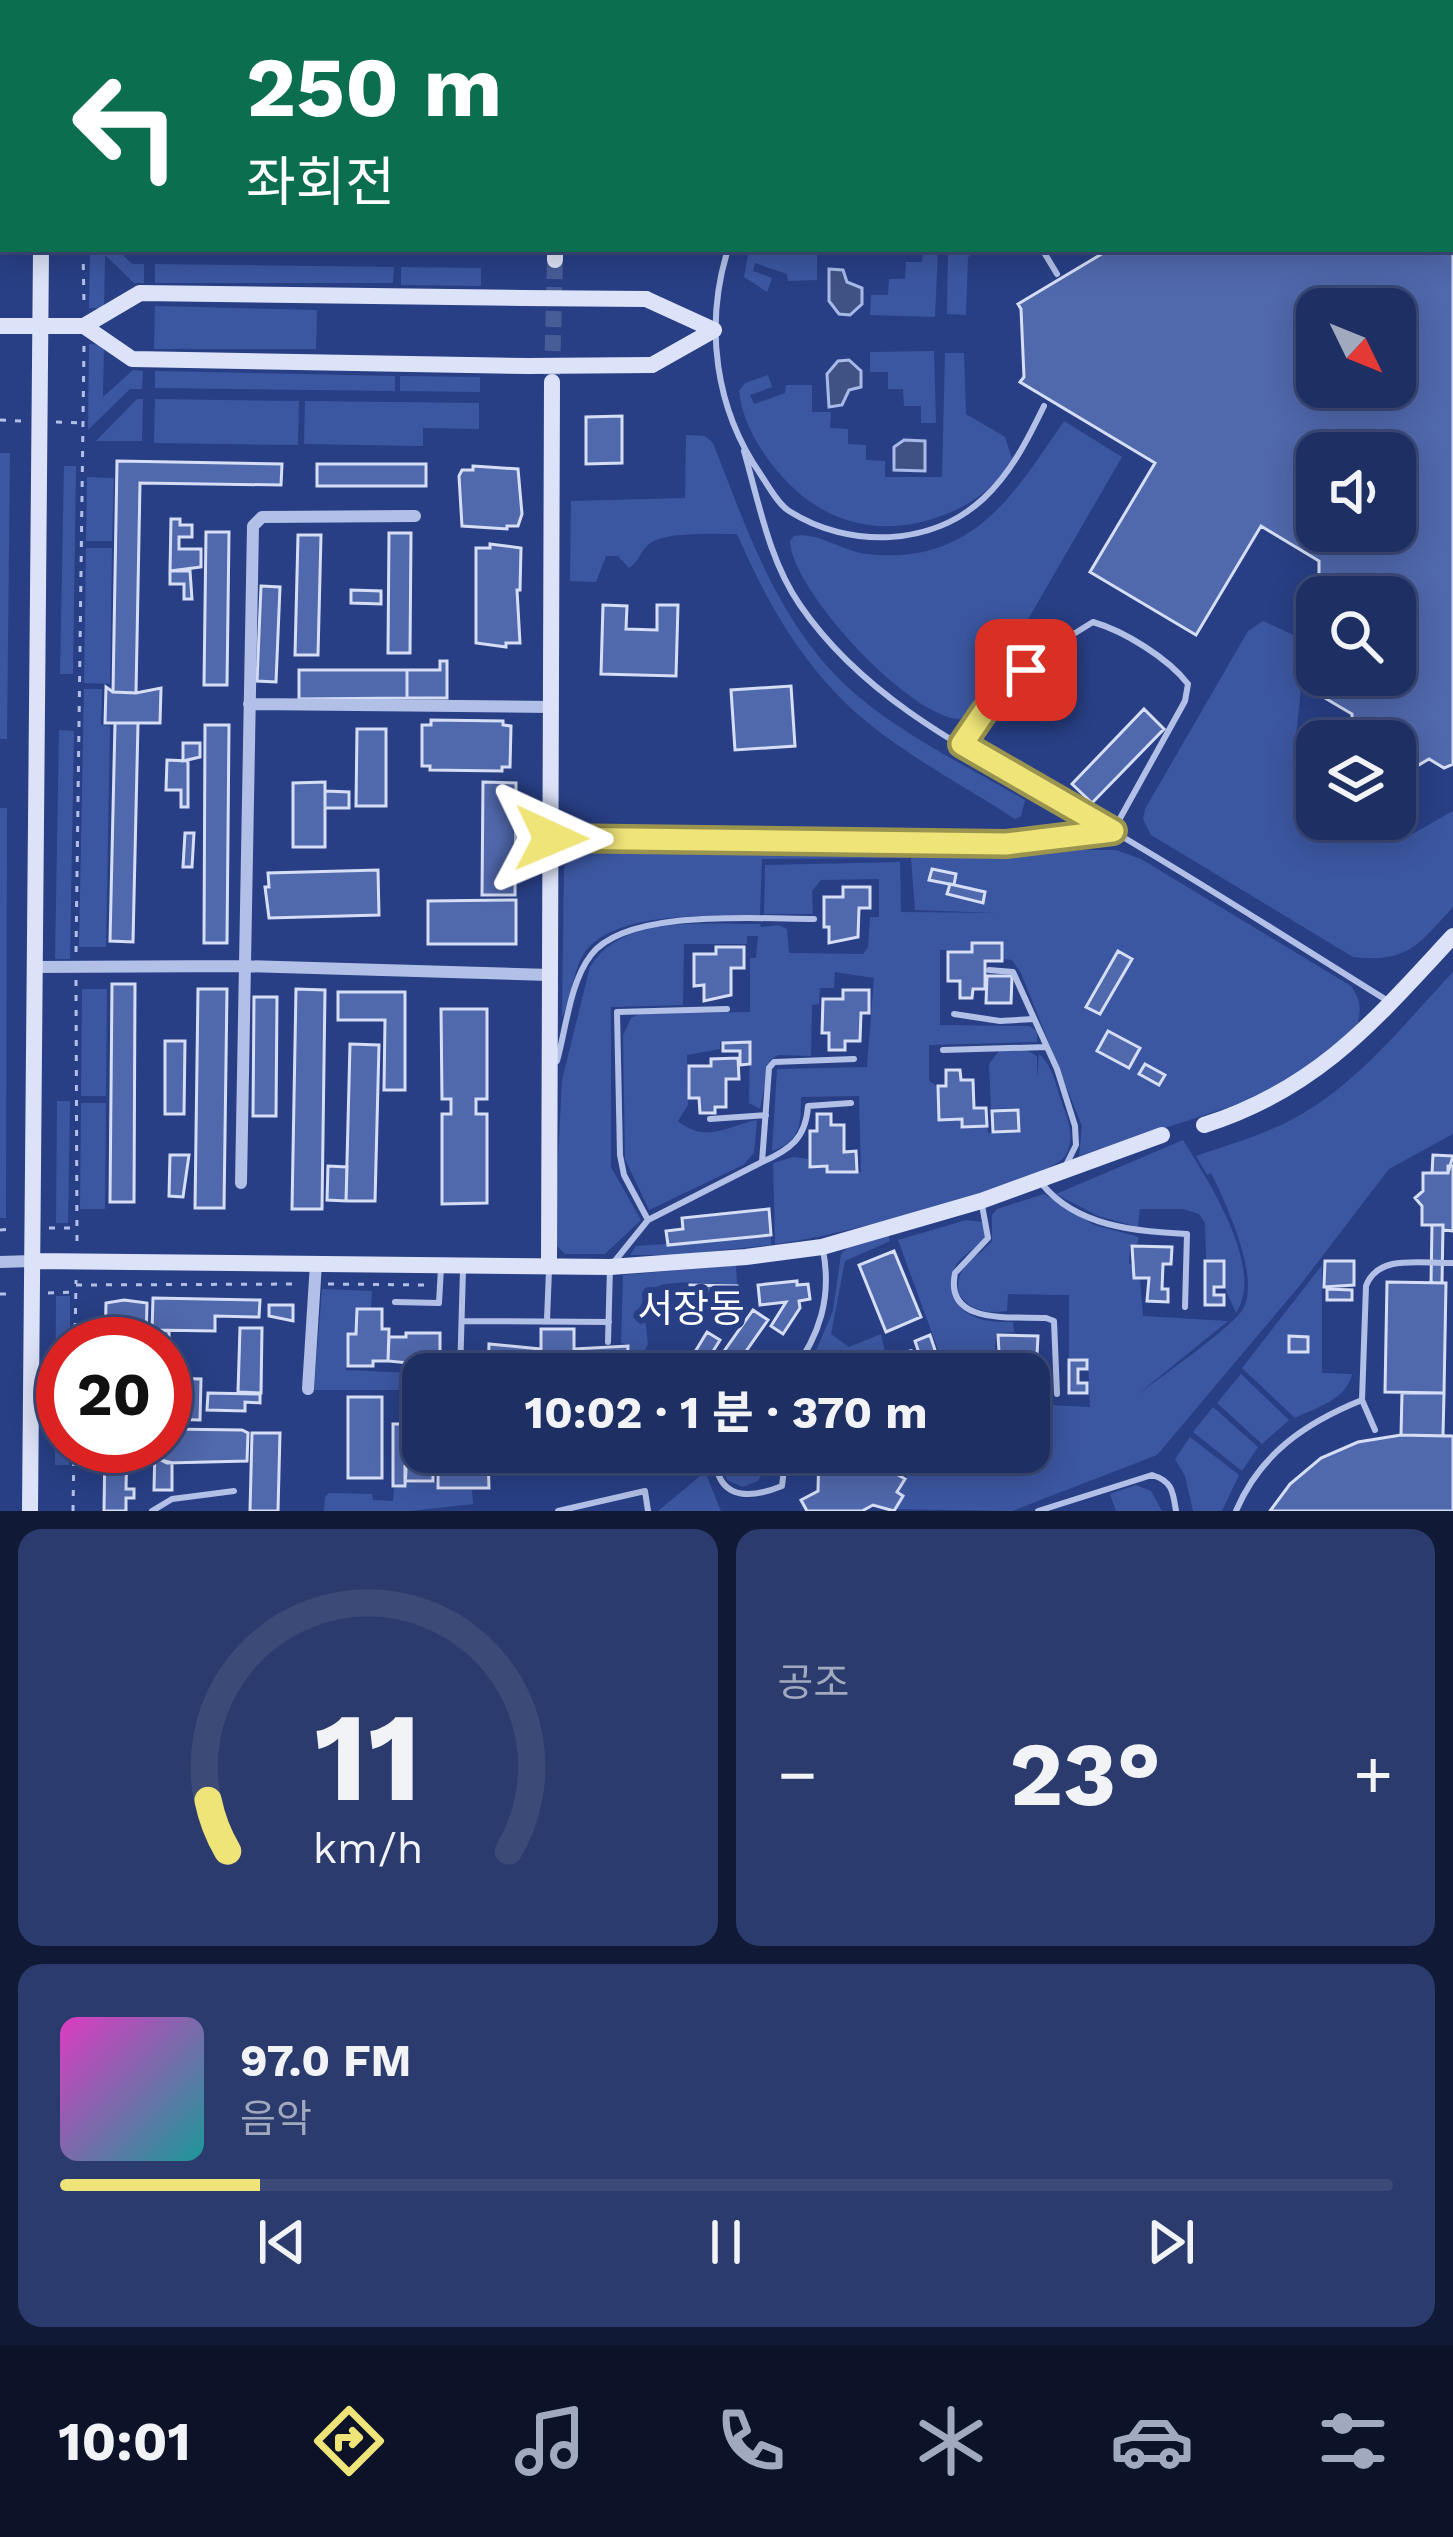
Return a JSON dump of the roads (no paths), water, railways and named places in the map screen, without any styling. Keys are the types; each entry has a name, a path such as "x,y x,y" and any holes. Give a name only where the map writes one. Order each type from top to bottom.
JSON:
{"street":[{"path":"30,1511 41,252"},
{"path":"0,326 84,326 140,293 646,299 714,330"},
{"path":"84,326 132,359 528,366 652,364 714,330"},
{"path":"549,1266 552,382"},
{"path":"241,1183 253,526 262,517 415,517"},
{"path":"249,704 551,707"},
{"path":"1204,1125 1274,1099 1310,1076 1391,1003 1453,936"},
{"path":"34,967 242,966 550,975"},
{"path":"0,1262 610,1267 746,1257 822,1246 981,1201 1162,1136"},
{"path":"308,1390 316,1263"}],"lane":[{"path":"727,252 714,330 718,375 774,554 798,603 840,656 887,699 1113,831 1391,1003"},
{"path":"1044,252 1057,274"},
{"path":"744,451 786,510 855,537 898,539 959,518 985,498 1026,442 1044,406"},
{"path":"962,744 984,712 1026,670 1093,622 1110,627 1179,672 1188,684 1185,701 1113,831"},
{"path":"551,838 1006,844 1113,831"},
{"path":"549,1088 579,978 590,956 608,940 655,923 814,919"},
{"path":"989,970 1013,972 1058,1070 1077,1136 1062,1174"},
{"path":"648,1220 624,1174 620,1155 617,1012 728,1009"},
{"path":"954,1014 1000,1021 1034,1019"},
{"path":"944,1050 1047,1047"},
{"path":"762,1162 769,1068 774,1062 854,1059"},
{"path":"608,1342 610,1267 648,1220 794,1146 804,1131 808,1106 851,1103"},
{"path":"710,1119 766,1115"},
{"path":"1040,1181 1058,1201 1097,1220 1136,1232 1186,1234 1185,1307"},
{"path":"981,1201 988,1238 955,1273 956,1297 966,1309 983,1316 1054,1322 1057,1394"},
{"path":"805,1353 828,1298 822,1246"},
{"path":"1375,1430 1361,1400 1370,1275 1387,1264 1453,1263"},
{"path":"395,1302 439,1303 441,1265"},
{"path":"461,1353 463,1266"},
{"path":"548,1320 549,1266"},
{"path":"462,1321 609,1322"},
{"path":"1237,1511 1246,1488 1268,1457 1298,1433 1361,1400"},
{"path":"717,1473 725,1486 746,1496 782,1486 784,1473"},
{"path":"1038,1511 1152,1475 1166,1479 1173,1489 1176,1511"},
{"path":"558,1511 645,1490 648,1511"},
{"path":"152,1511 172,1499 234,1491"}],"tunnel":[{"path":"552,375 555,260"}],"district":[{"name":"서장동","path":"691,1308"}]}
